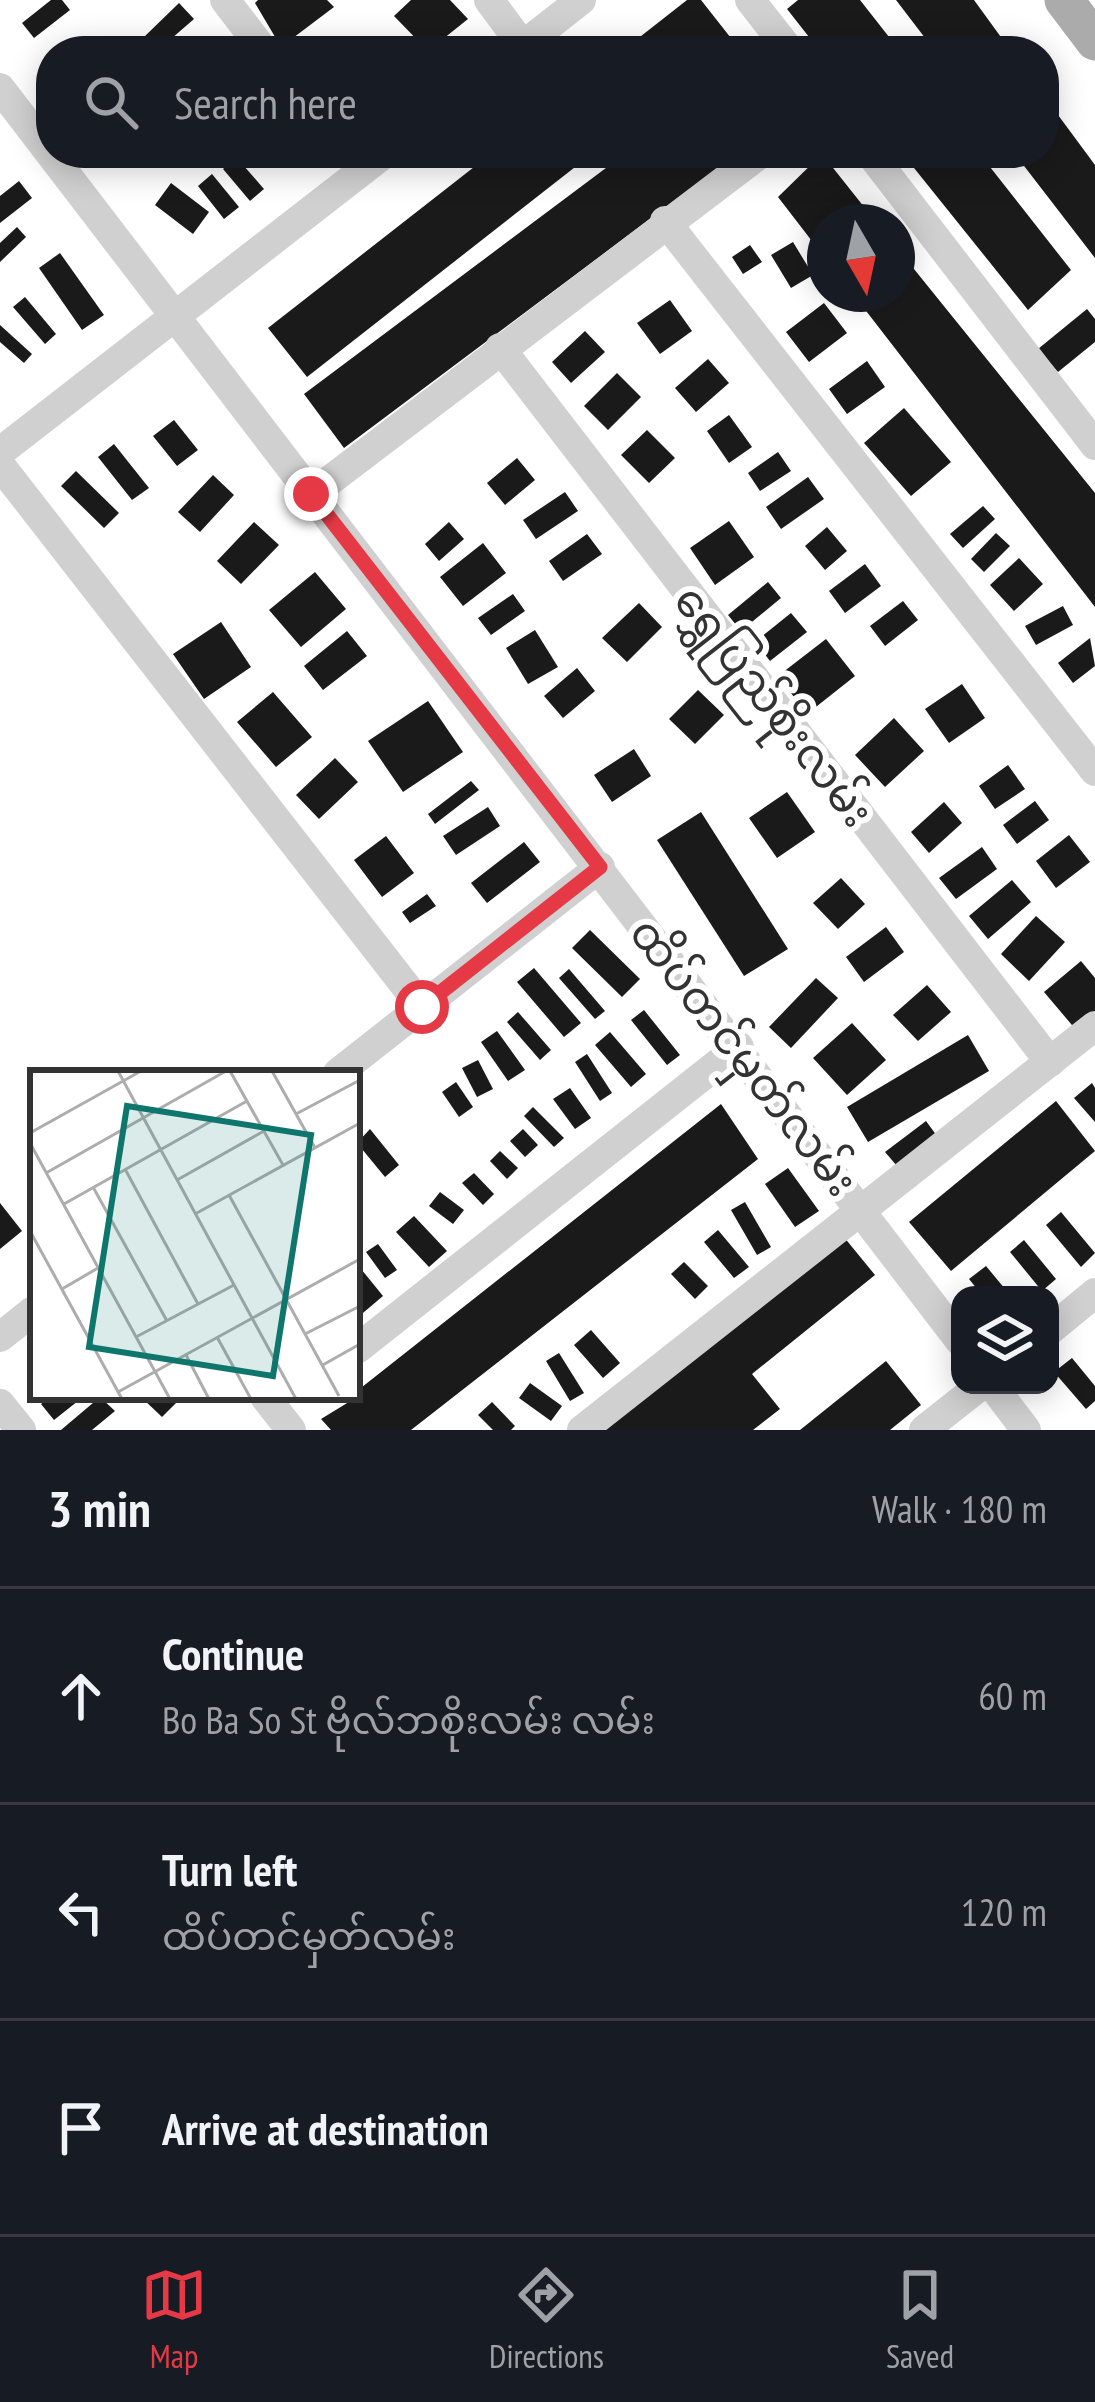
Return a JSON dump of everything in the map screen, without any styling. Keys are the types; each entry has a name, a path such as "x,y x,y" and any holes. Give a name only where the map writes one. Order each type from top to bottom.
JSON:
{"main road":[{"path":"1064,0 1095,41"}],"street":[{"path":"225,0 253,36"},
{"path":"489,0 512,36"},
{"path":"535,36 581,0"},
{"path":"750,0 778,36"},
{"name":"ထိပ်တင်မှတ်လမ်း","path":"0,88 36,134"},
{"name":"ထိပ်တင်မှတ်လမ်း","path":"63,168 865,1210 951,1329"},
{"path":"0,452 179,316 345,168"},
{"path":"311,494 740,168"},
{"path":"881,168 1095,445"},
{"path":"665,221 1095,771"},
{"name":"ရွှေပြည်စိုးလမ်း","path":"500,348 1050,1061"},
{"path":"0,465 422,1007"},
{"path":"342,1070 600,867"},
{"path":"582,1430 1095,1026"},
{"path":"360,1346 739,1047"},
{"path":"1059,1323 1095,1293"},
{"path":"0,1337 30,1313"},
{"path":"924,1430 970,1394"},
{"path":"999,1394 1026,1430"},
{"path":"0,1403 21,1430"}],"building":[{"path":"51,0 62,0 70,10 34,38 22,23"},
{"path":"327,0 334,7 296,36 274,36 255,3"},
{"path":"411,0 450,0 468,19 447,36 413,36 394,16"},
{"path":"687,0 701,0 729,36 641,36"},
{"path":"798,0 860,0 888,36 808,36 787,9"},
{"path":"896,0 974,0 1000,36 924,36"},
{"path":"179,3 194,19 174,36 145,36"},
{"path":"1059,116 1095,165 1095,258 1026,168 1059,168"},
{"path":"246,168 264,189 250,201 223,169"},
{"path":"473,168 574,168 307,377 268,328"},
{"path":"606,168 718,168 344,448 304,394"},
{"path":"808,168 833,168 862,204 807,204 807,235 778,197"},
{"path":"914,168 991,168 1071,270 1028,310"},
{"path":"212,174 239,207 224,219 198,186"},
{"path":"19,181 32,198 0,223 0,196"},
{"path":"171,183 209,212 193,234 155,205"},
{"path":"17,227 26,237 0,262 0,243"},
{"path":"793,242 807,265 807,279 791,288 771,255"},
{"path":"750,245 762,262 743,274 732,257"},
{"path":"60,253 104,315 82,330 39,268"},
{"path":"915,270 1095,493 1095,607 867,312 915,312"},
{"path":"25,297 56,334 45,344 13,307"},
{"path":"670,300 692,331 660,354 637,323"},
{"path":"1087,309 1095,319 1095,342 1058,372 1038,349"},
{"path":"812,312 831,312 847,333 809,362 786,332"},
{"path":"0,325 32,354 24,363 0,342"},
{"path":"585,331 605,352 571,383 552,362"},
{"path":"708,359 729,383 696,412 675,388"},
{"path":"867,361 885,387 847,414 829,389"},
{"path":"617,373 641,397 608,430 584,406"},
{"path":"904,408 951,462 911,496 864,443"},
{"path":"729,415 752,447 729,463 707,431"},
{"path":"174,420 198,450 177,466 153,436"},
{"path":"647,430 675,458 649,483 621,455"},
{"path":"114,444 149,488 132,500 98,457"},
{"path":"778,452 791,471 760,491 748,473"},
{"path":"517,458 535,480 505,505 487,483"},
{"path":"76,471 119,513 104,528 61,486"},
{"path":"213,475 234,495 200,532 178,512"},
{"path":"808,477 824,499 781,529 766,507"},
{"path":"565,492 578,511 536,539 523,520"},
{"path":"983,506 995,519 963,548 950,534"},
{"path":"729,521 754,557 715,585 690,548"},
{"path":"254,522 279,545 241,584 217,561"},
{"path":"449,522 464,539 439,561 425,544"},
{"path":"827,527 847,551 825,570 805,546"},
{"path":"996,533 1010,546 984,572 971,559"},
{"path":"587,534 602,554 563,581 549,561"},
{"path":"483,543 506,573 463,606 440,577"},
{"path":"1019,558 1043,584 1014,611 990,585"},
{"path":"865,564 881,586 845,613 829,591"},
{"path":"315,572 346,609 301,647 269,610"},
{"path":"768,582 781,598 741,631 728,615"},
{"path":"513,594 525,611 491,635 478,618"},
{"path":"903,601 918,620 885,646 870,626"},
{"path":"639,603 662,627 627,662 602,638"},
{"path":"1063,606 1073,625 1036,645 1025,626"},
{"path":"791,613 807,632 770,661 755,642"},
{"path":"221,622 251,667 204,699 173,654"},
{"path":"535,630 558,667 528,684 506,648"},
{"path":"347,631 367,656 323,690 304,666"},
{"path":"1090,638 1095,666 1073,683 1058,663"},
{"path":"826,639 855,676 807,714 778,676"},
{"path":"577,668 595,691 563,718 544,696"},
{"path":"962,684 985,718 949,743 925,709"},
{"path":"698,690 724,715 695,744 669,719"},
{"path":"273,692 312,737 276,767 237,722"},
{"path":"428,701 463,752 403,792 368,741"},
{"path":"894,718 924,751 885,787 855,755"},
{"path":"634,749 651,776 612,802 594,775"},
{"path":"335,758 358,782 319,819 296,795"},
{"path":"1008,765 1025,789 995,809 979,786"},
{"path":"471,781 479,790 435,824 428,814"},
{"path":"787,792 815,832 777,858 749,818"},
{"path":"1035,801 1049,820 1017,844 1003,825"},
{"path":"944,802 962,823 929,853 911,832"},
{"path":"488,807 500,826 456,855 443,836"},
{"path":"701,812 788,949 744,976 657,840"},
{"path":"1069,835 1090,862 1056,888 1036,861"},
{"path":"386,836 414,873 382,897 354,860"},
{"path":"524,842 540,862 487,903 471,883"},
{"path":"982,847 997,869 956,899 939,878"},
{"path":"841,878 865,904 838,929 813,903"},
{"path":"1012,880 1031,902 988,939 969,916"},
{"path":"427,894 436,906 410,923 402,912"},
{"path":"1036,916 1065,942 1029,981 1001,954"},
{"path":"886,927 904,952 864,982 846,957"},
{"path":"590,930 640,979 622,997 572,948"},
{"path":"1081,961 1095,978 1095,1016 1077,1031 1044,992"},
{"path":"534,968 581,1023 564,1037 517,982"},
{"path":"569,969 605,1011 595,1019 559,978"},
{"path":"816,978 838,998 791,1048 769,1027"},
{"path":"927,985 951,1012 918,1041 893,1015"},
{"path":"644,1010 680,1055 667,1065 631,1020"},
{"path":"518,1012 551,1050 540,1060 507,1022"},
{"path":"852,1023 886,1060 847,1095 813,1058"},
{"path":"497,1031 525,1070 508,1081 481,1042"},
{"path":"610,1032 646,1074 631,1087 595,1045"},
{"path":"968,1035 989,1071 868,1142 847,1107"},
{"path":"587,1054 612,1093 600,1101 575,1062"},
{"path":"478,1060 493,1089 477,1097 462,1068"},
{"path":"456,1082 473,1107 459,1117 442,1092"},
{"path":"1092,1083 1095,1088 1095,1122 1074,1098"},
{"path":"570,1088 591,1118 575,1129 553,1099"},
{"path":"1056,1101 1095,1151 951,1271 909,1222"},
{"path":"721,1104 758,1159 411,1430 331,1430 321,1419 360,1400 360,1389"},
{"path":"533,1107 564,1138 554,1147 524,1116"},
{"path":"926,1121 937,1136 897,1166 885,1152"},
{"path":"370,1129 399,1165 385,1177 360,1147"},
{"path":"523,1129 538,1145 525,1157 510,1141"},
{"path":"500,1151 518,1168 507,1179 490,1161"},
{"path":"788,1168 819,1211 795,1227 765,1184"},
{"path":"474,1173 494,1194 483,1205 462,1183"},
{"path":"440,1192 464,1210 453,1224 429,1206"},
{"path":"745,1202 771,1247 757,1255 731,1210"},
{"path":"0,1203 22,1231 0,1249"},
{"path":"1061,1212 1095,1253 1081,1267 1046,1225"},
{"path":"414,1216 447,1251 429,1267 396,1232"},
{"path":"718,1230 749,1267 734,1278 704,1242"},
{"path":"839,1231 875,1275 752,1374 780,1409 753,1430 593,1430"},
{"path":"1024,1240 1056,1279 1038,1286 1010,1252"},
{"path":"378,1244 397,1270 385,1278 366,1252"},
{"path":"684,1262 708,1286 695,1299 671,1274"},
{"path":"986,1266 1003,1286 975,1286 969,1279"},
{"path":"360,1268 383,1296 360,1315"},
{"path":"591,1330 620,1363 603,1378 574,1345"},
{"path":"559,1353 584,1393 570,1401 546,1361"},
{"path":"1072,1358 1095,1386 1095,1401 1086,1409 1059,1378 1059,1368"},
{"path":"886,1361 921,1405 890,1430 800,1430"},
{"path":"530,1383 562,1406 551,1421 519,1398"},
{"path":"46,1400 79,1400 54,1420 41,1404"},
{"path":"96,1400 115,1411 92,1430 61,1430"},
{"path":"144,1400 179,1400 162,1417"},
{"path":"492,1402 515,1426 511,1430 493,1430 478,1415"}],"route":[{"path":"311,494 600,867 422,1007"}]}
